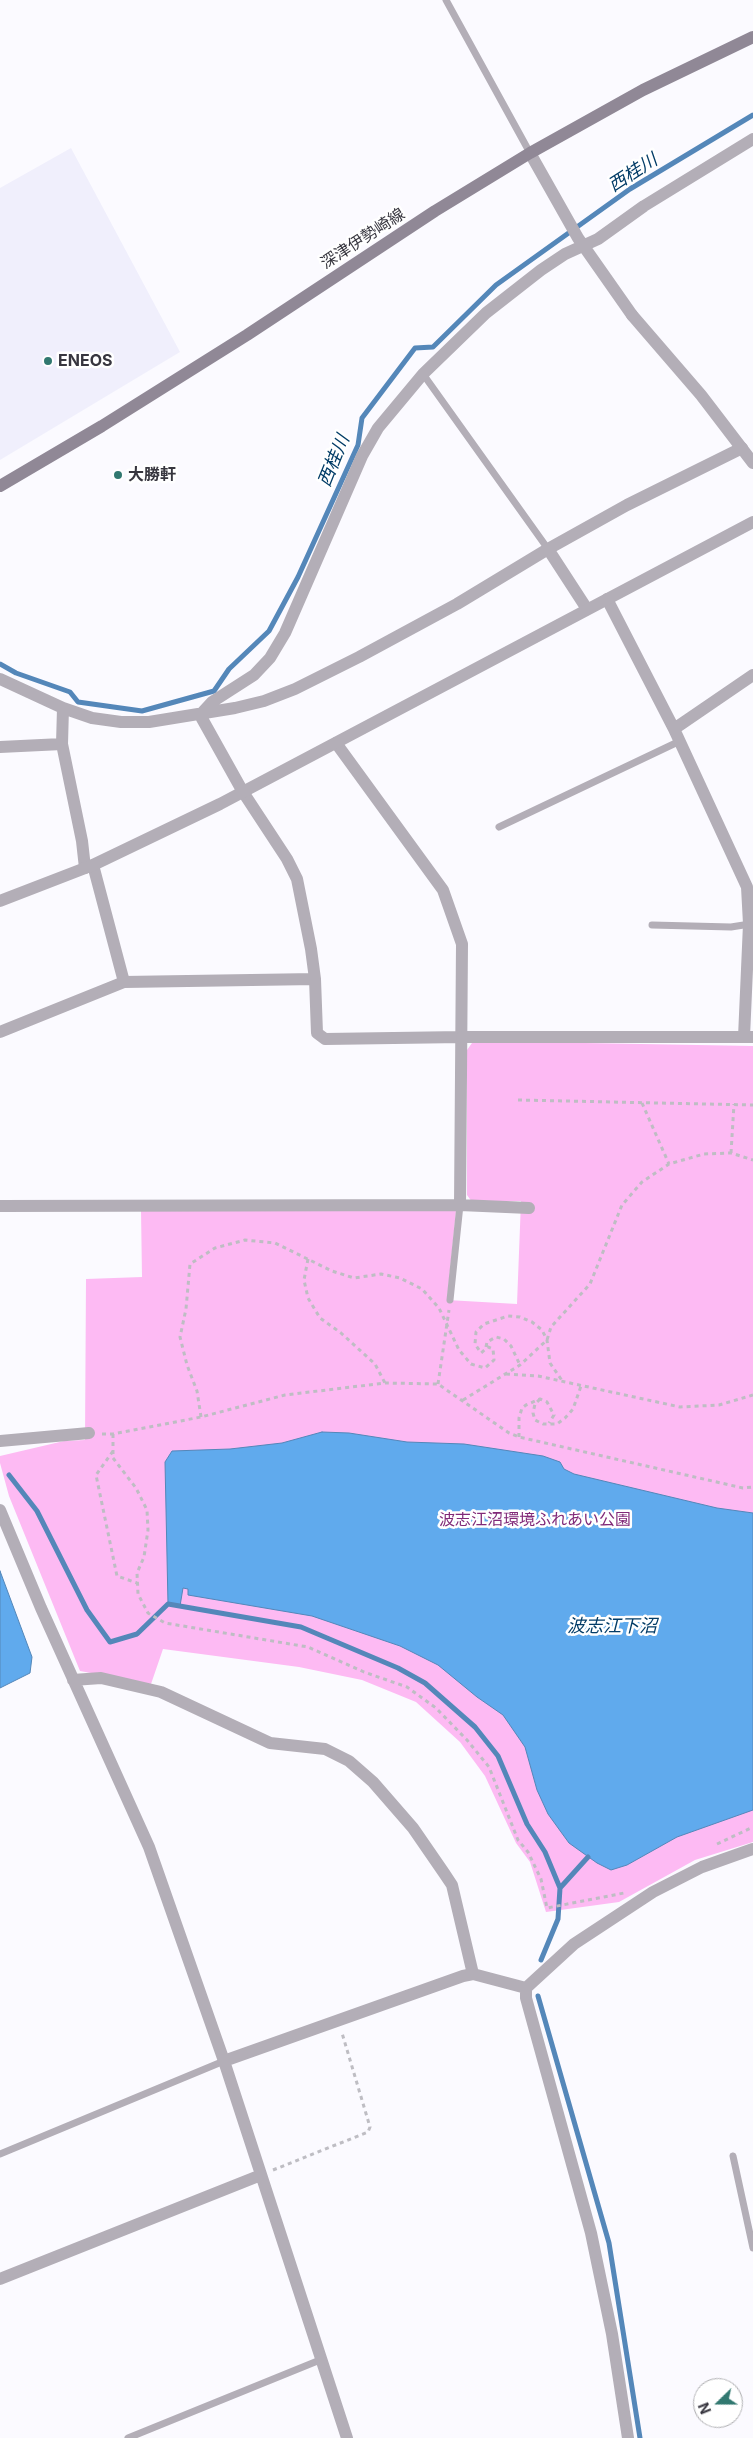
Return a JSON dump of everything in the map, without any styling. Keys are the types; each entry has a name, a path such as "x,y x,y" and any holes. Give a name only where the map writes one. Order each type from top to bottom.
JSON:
{"main road":[{"name":"深津伊勢崎線","path":"0,486 102,426 435,211 530,154 650,86 753,37"}],"street":[{"path":"200,715 212,702 254,675 270,658 286,633 362,456 378,428 423,374 509,295 581,242 598,239 644,206 753,139"},
{"path":"530,154 581,242 632,315 701,396 753,463"},
{"path":"0,679 63,708 92,718 121,722 149,722 200,715 264,701 295,689 457,604 627,504 742,448"},
{"path":"0,901 89,867 243,792 753,522"},
{"path":"548,549 587,609"},
{"path":"200,715 243,792 287,859 297,879 315,979 317,1033 324,1039 748,1037 751,924 747,887 680,741 607,599"},
{"path":"674,729 753,675"},
{"path":"63,708 62,744 82,841 124,982"},
{"path":"336,743 442,890 462,944 460,1205"},
{"path":"0,747 62,744"},
{"path":"0,1032 124,982 315,979"},
{"path":"0,1206 460,1205 529,1208"},
{"path":"0,1440 89,1433"},
{"path":"0,1510 73,1680 149,1846 224,2061 347,2438"},
{"path":"73,1680 101,1678 161,1692 270,1742 325,1749 348,1761 373,1782 413,1828 444,1873 456,1902 473,1974"},
{"path":"628,2438 612,2334 591,2233 526,1998 526,1988 574,1944 653,1892 702,1867 753,1849"},
{"path":"224,2061 463,1976 473,1974 526,1988"},
{"path":"0,2279 261,2175"}],"lane":[{"path":"446,0 530,154"},
{"path":"423,374 548,549"},
{"path":"499,827 680,741"},
{"path":"652,925 731,927 751,924"},
{"path":"450,1300 460,1205"},
{"path":"0,2154 224,2061"},
{"path":"733,2156 753,2248"},
{"path":"128,2438 320,2360"}],"path":[{"path":"518,1100 753,1105"},
{"path":"642,1102 669,1164"},
{"path":"731,1153 734,1104"},
{"path":"463,1400 520,1364 547,1340 551,1327 590,1284 622,1206 642,1182 669,1164 704,1154 731,1153 753,1160"},
{"path":"201,1417 197,1390 187,1365 180,1337 186,1309 190,1264 215,1248 245,1240 275,1243 332,1272 354,1278 381,1274 400,1278 422,1289 439,1308 459,1350 471,1364 485,1368 494,1360 493,1349 486,1348"},
{"path":"308,1259 304,1280 308,1298 320,1318 342,1333 374,1364 385,1383"},
{"path":"438,1384 450,1300"},
{"path":"520,1364 511,1346 504,1339 496,1337 487,1342 486,1348 481,1353 475,1344 476,1332 484,1324 508,1316 520,1317 532,1322 542,1330 547,1340 550,1363 563,1382"},
{"path":"505,1374 538,1376 680,1407 719,1405 753,1395"},
{"path":"89,1433 113,1434 201,1417 285,1394 385,1383 438,1384 509,1433 519,1437 743,1488 753,1487"},
{"path":"540,1399 535,1404 534,1420 548,1424 557,1424 565,1418 578,1401 582,1386"},
{"path":"519,1437 519,1418 522,1408 540,1399"},
{"path":"540,1399 551,1407 554,1415 548,1424"},
{"path":"113,1434 114,1458 136,1488 147,1510 148,1530 144,1557 136,1573 138,1594 148,1613 165,1623 308,1647 364,1672 407,1687 436,1708 467,1740 489,1767 518,1840 528,1852 541,1879 547,1908 563,1905"},
{"path":"114,1450 96,1475 117,1576 138,1583"},
{"path":"261,2175 368,2132 370,2127 339,2020"}],"shaded area":[{"path":"71,148 180,352 0,460 0,188"}],"green space":[{"name":"波志江沼環境ふれあい公園","path":"529,1042 753,1046 753,1842 695,1860 619,1902 546,1912 530,1862 516,1843 485,1776 460,1742 416,1702 362,1680 299,1667 163,1649 151,1684 80,1671 9,1496 0,1463 0,1456 64,1441 85,1440 86,1279 142,1277 141,1210 456,1211 447,1300 517,1304 521,1201 472,1202 467,1195 467,1050 472,1043"}],"water":[{"name":"波志江下沼","path":"322,1432 349,1433 407,1442 464,1444 543,1456 560,1462 564,1469 574,1474 717,1508 753,1513 753,1810 677,1837 627,1865 611,1870 597,1863 569,1843 548,1814 537,1790 525,1747 503,1715 477,1697 438,1665 400,1646 312,1616 188,1595 188,1589 183,1588 180,1606 168,1604 165,1462 172,1451 230,1449 282,1443"},
{"path":"0,1571 32,1657 30,1673 0,1688"}],"waterway":[{"name":"西桂川","path":"0,664 16,673 70,692 78,702 142,711 214,691 229,669 269,631 298,577 358,445 362,418 415,348 433,347 496,285 630,189 753,115"},
{"path":"9,1475 37,1511 87,1610 110,1642 137,1634 168,1604 301,1627 398,1668 425,1683 475,1727 498,1756 527,1824 545,1852 560,1888 558,1919 541,1960"},
{"path":"560,1888 588,1857"},
{"path":"538,1996 609,2243 640,2438"}],"place":[{"name":"ENEOS","path":"48,361"},
{"name":"大勝軒","path":"118,475"}]}
